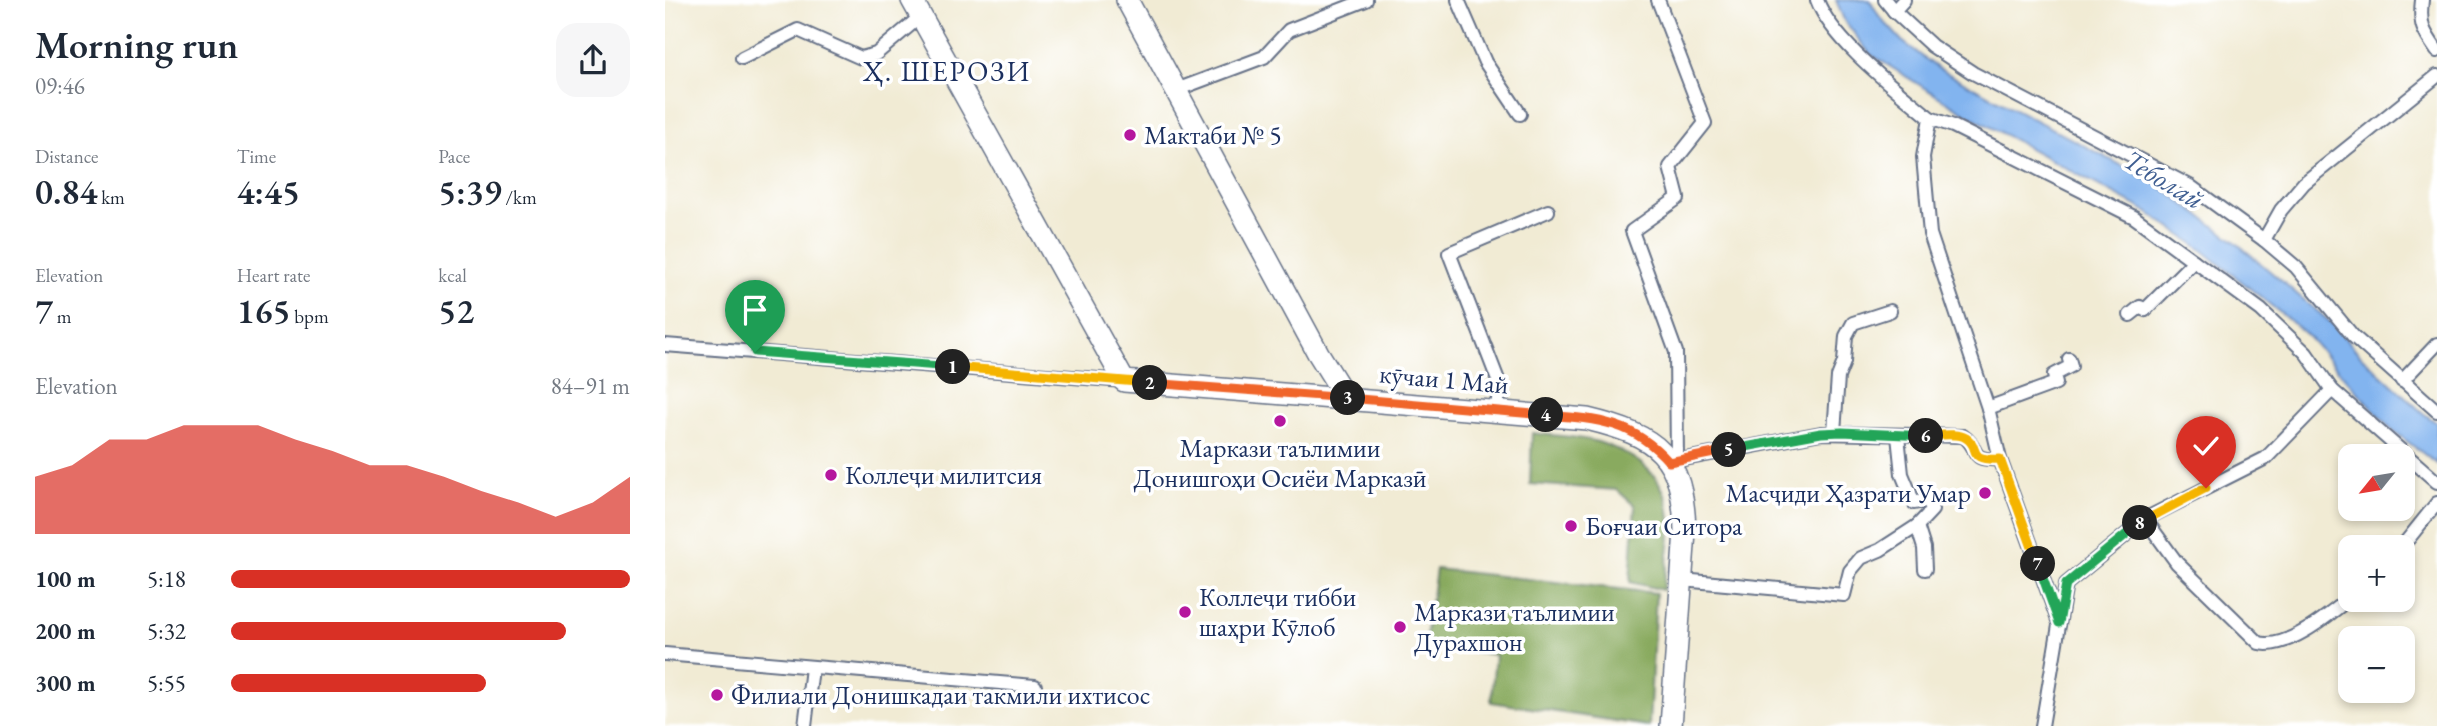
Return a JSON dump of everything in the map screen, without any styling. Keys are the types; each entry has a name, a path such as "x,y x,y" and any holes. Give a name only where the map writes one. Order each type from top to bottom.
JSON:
{"main road":[{"name":"кӯчаи 1 Май","path":"1127,0 1318,353 1346,398 1587,419 1639,434 1673,461 1684,507 1682,580 1671,726"},
{"path":"916,8 1124,381 1346,398"}],"street":[{"path":"1177,90 1264,57 1289,30 1366,0"},
{"path":"1458,0 1485,62 1520,114"},
{"path":"1658,0 1705,123 1670,167 1678,198 1632,231 1676,352 1673,461 1772,441 1834,432 1963,436 1969,440 1977,456 1985,460 2000,459"},
{"path":"1817,0 1822,14 1865,63 1930,118 1953,126 2134,217 2261,310 2306,353 2332,390 2437,481"},
{"path":"1885,0 1932,46 1973,73 2190,186 2264,240 2296,267 2353,336 2437,411"},
{"path":"1894,11 1904,0"},
{"path":"2423,0 2420,19 2423,31 2437,51"},
{"path":"742,58 798,30 861,58 876,54 916,8"},
{"path":"2264,240 2281,209 2304,183 2437,76"},
{"path":"1930,118 1923,157 1930,234 1988,408 2000,459 2059,623"},
{"path":"1498,411 1498,380 1449,253 1548,211"},
{"path":"2130,315 2140,307 2145,310 2194,261"},
{"path":"1834,432 1838,377 1844,362 1846,336 1853,323 1890,311"},
{"path":"2402,381 2437,344"},
{"path":"665,345 1124,381"},
{"path":"1988,408 2056,383 2054,375 2071,366 2069,359"},
{"path":"2042,726 2066,584 2145,519 2266,458 2332,390"},
{"path":"1682,580 1844,595 1850,571 1861,558 1917,526 1932,510 1929,500 1914,503 1902,474 1898,436"},
{"path":"2411,535 2437,503"},
{"path":"2145,519 2177,563 2259,643 2267,645 2293,637 2338,607"},
{"path":"1917,526 1924,548 1925,569"},
{"path":"665,654 1035,686"},
{"path":"805,726 812,668"}],"green space":[{"path":"1532,433 1601,443 1624,453 1654,476 1666,497 1670,520 1663,590 1630,582 1635,506 1617,490 1530,484"},
{"path":"1436,569 1656,593 1649,726 1491,702 1495,655 1425,644"}],"water":[{"path":"1836,0 1870,0 1879,16 1902,41 1939,69 2157,184 2233,240 2336,327 2361,356 2437,423 2437,464 2415,447 2415,444 2411,444 2391,429 2304,332 2201,249 2146,211 1968,115 1870,54 1844,20"}],"place":[{"name":"Мактаби № 5","path":"1130,135"},
{"name":"Маркази таълимии Донишгоҳи Осиёи Марказӣ","path":"1280,421"},
{"name":"Коллеҷи милитсия","path":"831,475"},
{"name":"Масҷиди Ҳазрати Умар","path":"1985,493"},
{"name":"Боғчаи Ситора","path":"1571,526"},
{"name":"Коллеҷи тибби шаҳри Кӯлоб","path":"1185,612"},
{"name":"Маркази таълимии Дурахшон","path":"1400,627"},
{"name":"Филиали Донишкадаи такмили ихтисос","path":"717,695"}],"district":[{"name":"Ҳ. ШЕРОЗИ","path":"947,71"}],"route":[{"path":"755,352 1587,419 1639,434 1669,462 1821,433 1963,436 1969,440 1977,456 1985,460 2000,459 2059,623 2066,584 2145,519 2206,488"}],"water label":[{"name":"Теболай","path":"2164,179"}]}
